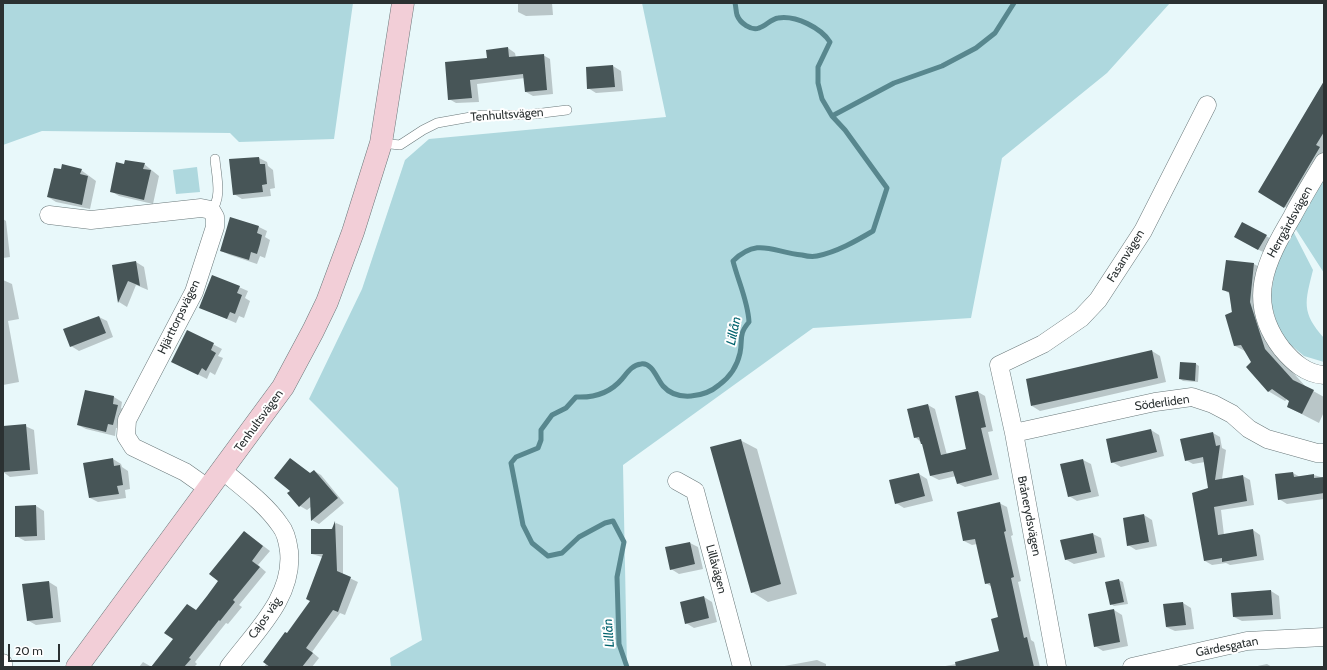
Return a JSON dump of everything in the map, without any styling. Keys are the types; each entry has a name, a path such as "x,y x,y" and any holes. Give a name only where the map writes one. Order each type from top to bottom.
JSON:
{"street":[{"name":"Tenhultsvägen","path":"77,667 283,387 313,332 327,302 353,232 381,143 403,3"},
{"name":"Fasanvägen","path":"999,365 1043,344 1081,318 1098,300 1143,231 1208,105"},
{"name":"Herrgårdsvägen","path":"1324,162 1269,258 1262,291 1265,315 1278,344 1296,365 1318,375 1324,375"},
{"path":"49,215 92,220 201,208 211,210"},
{"name":"Hjärttorpsvägen","path":"209,489 185,472 133,447 126,436 125,428 126,420 194,292 215,227 216,217 211,210"},
{"name":"Brånerydsvägen","path":"999,365 1014,433 1057,667"},
{"name":"Söderliden","path":"1014,433 1155,402 1192,397 1214,404 1232,414 1248,429 1267,439 1317,453 1324,453"},
{"name":"Cajos väg","path":"222,470 267,508 281,526 288,545 290,564 287,582 278,603 229,667"},
{"name":"Lillåvägen","path":"677,481 695,491 742,667"},
{"name":"Gärdesgatan","path":"1132,667 1247,641 1324,637"}],"lane":[{"name":"Tenhultsvägen","path":"381,143 400,145 423,130 437,124 482,115 526,115 567,110"},
{"path":"211,210 217,205 218,196 214,159"}],"shaded area":[{"path":"3,3 353,3 334,139 239,142 230,133 42,131 3,145"},
{"path":"642,3 1170,3 1107,73 1002,158 971,318 813,328 623,465 627,667 391,667 390,658 422,640 398,488 309,399 362,289 405,160 429,139 666,117"},
{"path":"197,167 200,192 176,194 173,170"},
{"path":"1324,178 1324,273 1295,228"},
{"path":"1293,231 1313,270 1308,290 1307,306 1311,321 1324,338 1324,362 1304,356 1285,340 1278,327 1270,300 1277,260"}],"building":[{"path":"508,47 509,57 544,54 547,90 525,92 523,74 470,80 472,98 448,100 445,62 487,58 486,50"},
{"path":"613,65 615,87 587,89 586,67"},
{"path":"1324,81 1324,132 1316,145 1320,147 1284,208 1258,192"},
{"path":"259,157 260,164 265,164 267,184 262,185 263,192 233,195 229,159"},
{"path":"125,160 145,163 143,169 151,170 144,200 110,192 116,162 124,164"},
{"path":"62,164 82,169 80,174 88,176 82,205 47,197 54,168 61,169"},
{"path":"230,217 259,226 257,233 262,235 260,244 257,254 251,252 249,260 220,251"},
{"path":"1242,222 1267,235 1258,250 1234,237"},
{"path":"1226,260 1254,263 1250,302 1265,349 1293,380 1314,390 1302,414 1287,407 1289,401 1272,389 1268,392 1246,367 1251,362 1241,345 1234,346 1225,315 1232,312 1229,292 1222,290"},
{"path":"136,261 140,286 128,281 118,303 112,265"},
{"path":"212,275 240,286 237,293 242,295 235,314 230,312 227,319 199,308"},
{"path":"99,316 106,333 70,347 63,329"},
{"path":"187,330 214,343 211,350 216,353 206,371 202,368 198,375 171,362"},
{"path":"1152,350 1158,378 1031,406 1026,379"},
{"path":"1180,362 1196,363 1195,381 1179,379"},
{"path":"85,390 114,396 113,404 118,405 113,425 108,424 106,432 77,425"},
{"path":"978,391 986,427 981,428 992,475 957,484 953,471 930,476 922,444 919,437 914,438 907,409 928,404 941,455 966,449 955,396"},
{"path":"26,424 30,470 3,472 3,426"},
{"path":"1151,429 1157,452 1111,463 1106,439"},
{"path":"1213,432 1216,446 1220,445 1215,480 1243,475 1247,501 1214,507 1218,535 1253,529 1257,556 1222,562 1222,558 1204,561 1192,493 1208,488 1203,457 1185,461 1180,439"},
{"path":"741,439 781,584 751,593 710,447"},
{"path":"113,458 114,466 120,465 123,485 117,486 119,494 89,498 83,463"},
{"path":"290,458 310,473 314,470 338,498 311,521 310,497 299,507 287,493 290,491 274,478"},
{"path":"1083,459 1091,492 1068,497 1060,464"},
{"path":"1293,472 1294,477 1314,474 1314,478 1324,477 1324,493 1278,500 1275,474"},
{"path":"919,473 925,496 895,504 889,480"},
{"path":"1000,502 1006,531 1004,532 1014,577 1011,578 1024,638 1027,637 1034,667 956,667 955,662 999,651 991,619 998,617 990,583 985,584 975,539 963,541 957,512"},
{"path":"36,505 37,536 15,537 15,506"},
{"path":"1144,514 1149,542 1127,546 1123,518"},
{"path":"335,521 337,571 351,577 338,612 333,610 306,648 313,653 302,667 270,667 263,662 285,632 287,633 310,601 306,599 323,554 311,554 311,529 332,529"},
{"path":"244,531 263,546 252,561 260,567 233,600 235,602 189,658 191,659 184,667 151,667 173,639 164,633 187,604 196,610 207,596 218,581 209,574"},
{"path":"1093,533 1097,553 1065,560 1060,540"},
{"path":"690,542 695,564 670,570 665,547"},
{"path":"1119,579 1124,602 1110,605 1105,582"},
{"path":"49,581 53,618 27,621 22,584"},
{"path":"1271,590 1273,615 1233,617 1231,593"},
{"path":"704,596 709,618 685,624 680,602"},
{"path":"1183,602 1186,625 1166,627 1163,604"},
{"path":"1114,609 1120,642 1094,647 1088,614"}],"waterway":[{"name":"Lillån","path":"627,667 619,644 617,577 624,542 613,521 605,523 579,537 562,553 548,556 532,543 523,525 511,463 516,457 538,448 541,440 541,430 552,415 566,408 576,397 589,397 607,391 617,384 632,368 638,365 645,364 651,368 663,386 669,391 683,396 699,395 719,385 730,375 735,367 739,358 743,330 749,322 745,299 733,261 742,254 758,248 774,249 807,256 817,256 846,246 873,231 887,188 845,130 832,116 822,99 818,83 818,67 830,42 826,37 814,27 800,21 785,18 778,18 756,29 749,27 738,18 735,3"},
{"path":"832,116 894,83 942,66 976,48 995,33 1014,3"}]}
